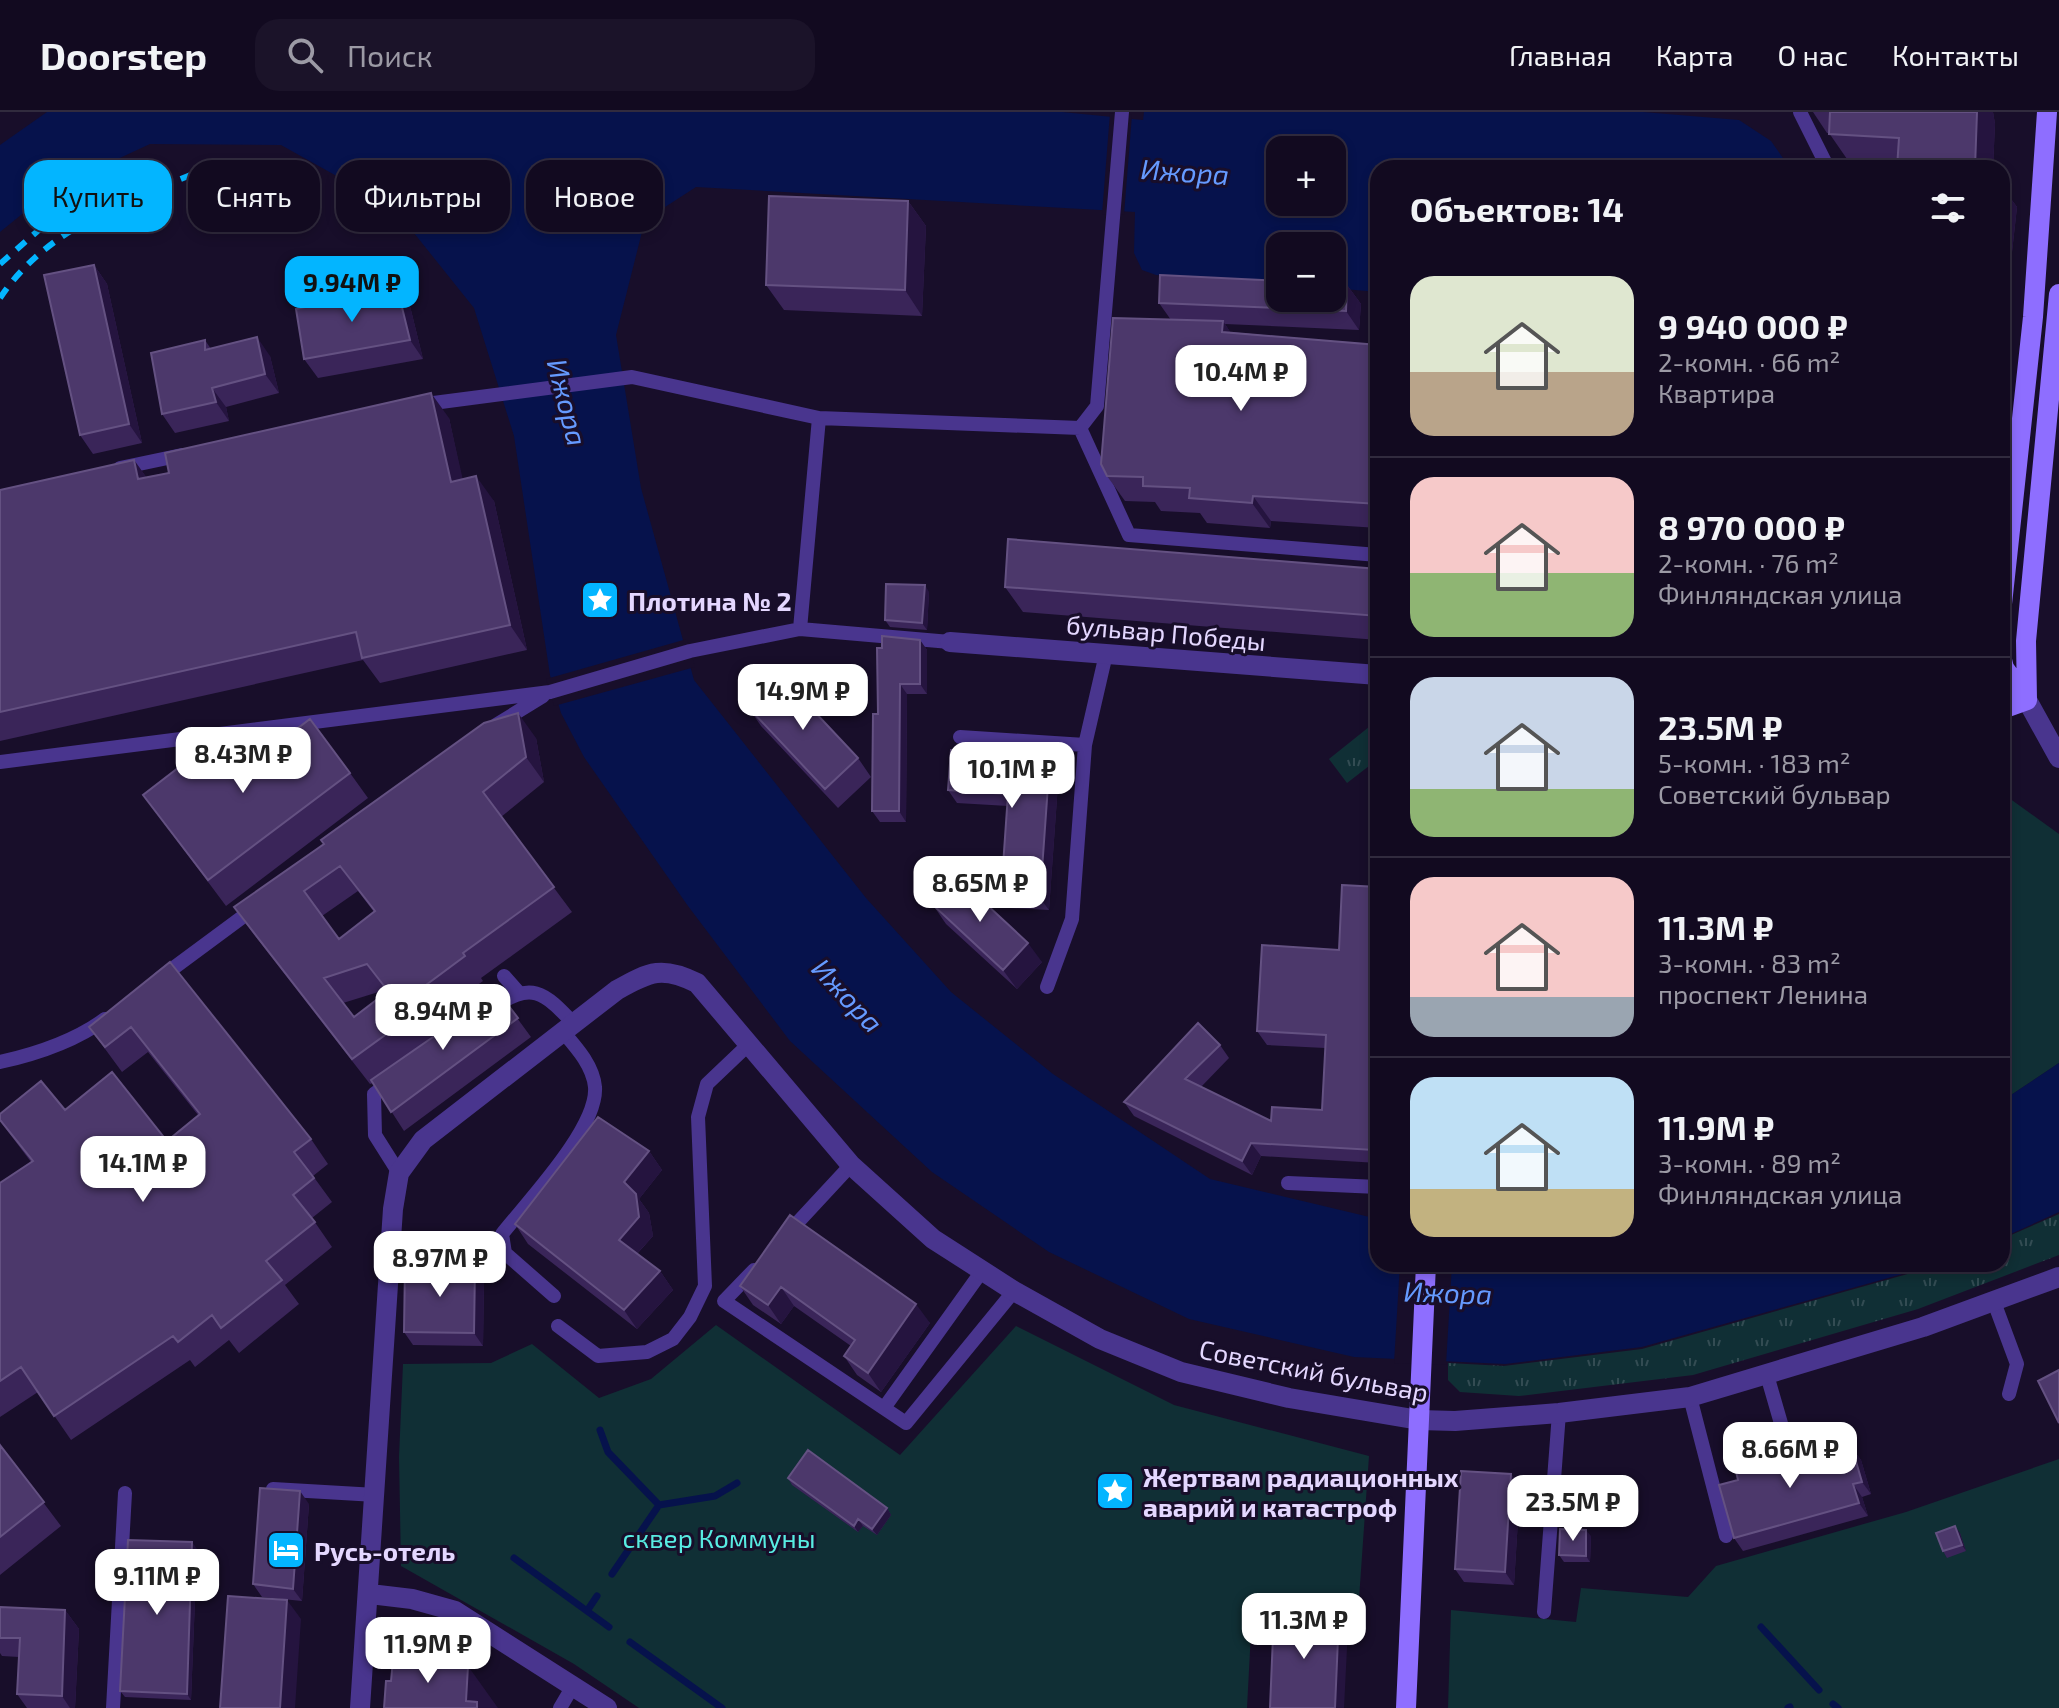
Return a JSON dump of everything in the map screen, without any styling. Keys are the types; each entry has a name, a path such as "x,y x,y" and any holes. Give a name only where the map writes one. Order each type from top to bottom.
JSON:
{"main road":[{"path":"2010,530 2033,317 2047,112"},
{"path":"2027,700 2026,641 2059,294"},
{"path":"2010,676 2027,700"},
{"path":"2010,706 2027,700"},
{"path":"1406,1708 1426,1272"}],"street":[{"name":"бульвар Победы","path":"950,642 1370,674"},
{"path":"2027,700 2059,758"},
{"name":"Советский бульвар","path":"399,1173 423,1140 617,990 643,975 672,971 697,983 851,1165 933,1239 1014,1291 1100,1339 1181,1372 1289,1398 1419,1420 1455,1421 1559,1413 1690,1397 1994,1302 2059,1277"},
{"path":"360,1708 370,1594 393,1209 399,1173"},
{"path":"370,1594 412,1599 455,1611 607,1708"}],"lane":[{"path":"1080,428 1097,406 1110,327 1122,112"},
{"path":"1800,112 1824,160"},
{"path":"404,408 632,377 819,418 1080,428"},
{"path":"800,629 819,418"},
{"path":"1080,428 1129,535 1370,554"},
{"path":"109,470 202,450"},
{"path":"0,762 550,692 690,651 800,629 950,642"},
{"path":"1047,987 1072,919 1085,745 1106,654"},
{"path":"481,737 550,692"},
{"path":"960,737 1085,745"},
{"path":"153,984 267,900"},
{"path":"504,976 519,993"},
{"path":"475,1021 519,993 537,991 549,996 586,1061 595,1086 592,1112 502,1234 505,1253 554,1296"},
{"path":"0,1062 30,1055 89,1031 115,1012"},
{"path":"558,1326 598,1356 647,1352 673,1339 690,1317 705,1286 698,1117 707,1084 748,1045"},
{"path":"399,1076 374,1094 375,1135 399,1173"},
{"path":"851,1165 724,1301 906,1423 1014,1291"},
{"path":"1288,1183 1370,1187"},
{"path":"884,1408 982,1271"},
{"path":"1994,1302 2017,1364 2009,1394"},
{"path":"1767,1375 1791,1458"},
{"path":"1690,1397 1726,1536"},
{"path":"1544,1612 1562,1463 1559,1413"},
{"path":"273,1489 376,1495"},
{"path":"113,1708 125,1493"},
{"path":"560,1708 573,1686"}],"green space":[{"path":"1369,727 1370,765 1347,783 1329,759"},
{"path":"2010,799 2059,834 2059,1063 2010,1096"},
{"path":"2059,1214 2059,1255 1918,1309 1693,1375 1519,1396 1460,1392 1448,1380 1448,1363 1504,1366 1642,1349 1915,1272 2010,1272 2010,1235"},
{"name":"сквер Коммуны","path":"716,1325 900,1455 1016,1326 1174,1405 1369,1456 1359,1599 1253,1594 1247,1708 639,1708 574,1664 401,1566 399,1457 403,1364 491,1363 532,1344 599,1398 651,1379"},
{"path":"2059,1459 2059,1708 1448,1708 1451,1610 1576,1622 1581,1588 1688,1597 1716,1566 1906,1512"}],"water":[{"name":"Ижора","path":"47,112 1062,112 1143,120 1144,112 1643,112 1739,120 1771,141 1784,160 1370,160 1370,291 1346,289 1346,232 1266,232 1266,283 1156,275 1142,270 1134,253 1135,212 696,187 663,208 663,160 526,160 526,232 642,232 616,335 641,488 694,680 866,898 951,992 1053,1074 1210,1179 1370,1217 1370,1272 1909,1272 1642,1347 1505,1364 1354,1357 1189,1319 1049,1252 932,1172 790,1041 688,906 584,757 561,713 550,675 514,436 474,308 413,232 510,232 510,160 336,160 336,176 320,167 320,160 308,160 281,145 150,144 116,160 24,160 24,213 0,232 0,145"},
{"path":"2059,1063 2059,1212 2010,1234 2010,1096"}],"pier":[{"path":"1110,113 1132,115 1124,215 1102,214"},
{"path":"687,639 695,667 554,706 546,679"},
{"path":"1400,1272 1452,1272 1446,1365 1394,1363"}],"building":[{"path":"1830,112 1977,112 1975,160 1898,160 1899,138 1829,134"},
{"path":"769,196 908,201 905,290 766,285"},
{"path":"94,265 129,424 80,435 44,275"},
{"path":"1160,275 1266,280 1266,308 1159,303"},
{"path":"397,287 410,340 304,359 296,309"},
{"path":"1113,318 1223,321 1222,332 1370,344 1370,503 1253,496 1252,503 1189,498 1190,488 1143,486 1143,477 1107,476 1101,464"},
{"path":"257,337 265,374 212,388 216,402 162,414 151,353 205,340 205,350"},
{"path":"431,393 451,482 476,476 510,625 362,658 356,632 0,712 0,490 134,460 138,479 169,473 165,453"},
{"path":"1008,539 1370,568 1370,615 1005,587"},
{"path":"886,584 925,585 922,623 885,620"},
{"path":"882,636 920,640 920,684 900,684 899,811 872,811 873,714 878,714 877,648 882,648"},
{"path":"781,676 858,758 825,789 748,707"},
{"path":"518,713 526,757 483,792 554,887 463,953 465,956 422,988 432,1001 352,1059 234,907 324,844 321,840 484,723","holes":["340,866 375,911 339,939 304,891","367,964 388,991 354,1017 324,978"]},
{"path":"310,719 350,773 208,880 143,795 209,744 220,759 243,741 257,759"},
{"path":"951,750 1050,757 1040,898 1001,895 1008,794 948,790"},
{"path":"958,878 1028,943 1003,970 933,905"},
{"path":"1342,885 1370,887 1370,1150 1251,1143 1242,1161 1124,1102 1198,1023 1220,1045 1185,1079 1271,1121 1272,1107 1322,1110 1326,1035 1257,1031 1262,945 1339,950"},
{"path":"170,962 311,1139 294,1152 314,1178 293,1195 315,1222 266,1261 282,1280 221,1328 212,1315 178,1342 173,1336 54,1416 21,1367 0,1381 0,1183 33,1161 0,1120 0,1114 41,1081 65,1110 112,1072 167,1141 200,1114 131,1027 105,1047 89,1027"},
{"path":"498,992 518,1018 391,1112 371,1080"},
{"path":"598,1117 649,1151 624,1182 636,1194 639,1217 619,1240 660,1271 624,1310 515,1224"},
{"path":"790,1215 916,1304 868,1373 844,1356 855,1340 781,1287 768,1305 740,1286"},
{"path":"405,1265 475,1266 474,1333 404,1332"},
{"path":"2059,1370 2059,1423 2038,1381"},
{"path":"1827,1442 1830,1454 1852,1448 1862,1482 1853,1484 1859,1503 1734,1538 1719,1485 1738,1480 1735,1467 1757,1461 1759,1467 1810,1452 1809,1447"},
{"path":"0,1445 44,1502 0,1537"},
{"path":"808,1450 887,1508 872,1529 858,1519 854,1526 788,1478"},
{"path":"1461,1471 1511,1474 1505,1572 1455,1569"},
{"name":"Русь-отель","path":"260,1488 300,1491 293,1589 253,1584"},
{"path":"1955,1526 1962,1545 1943,1551 1936,1533"},
{"path":"1560,1529 1586,1530 1586,1556 1559,1555"},
{"path":"128,1540 192,1542 187,1694 120,1691"},
{"path":"228,1596 287,1600 280,1708 220,1708"},
{"path":"0,1607 65,1610 62,1696 17,1694 20,1638 0,1638"},
{"path":"1274,1612 1339,1615 1335,1708 1270,1708"},
{"path":"429,1657 457,1659 456,1665 468,1666 466,1701 477,1702 477,1708 384,1708 386,1681 391,1681 393,1660 428,1663"}],"waterway":[{"path":"600,1430 608,1452 659,1505"},
{"path":"612,1574 659,1505 715,1496 737,1483"},
{"path":"514,1558 609,1627"},
{"path":"587,1611 597,1596"},
{"path":"1761,1627 1819,1690"},
{"path":"630,1642 722,1708"},
{"path":"1833,1704 1838,1708"}],"railway":[{"path":"0,298 40,253 63,236 115,207 188,176"},
{"path":"0,264 37,232"}],"place":[{"name":"Плотина № 2","path":"600,600"},
{"name":"Жертвам радиационных аварий и катастроф","path":"1115,1491"},
{"name":"Русь-отель","path":"286,1550"}]}
